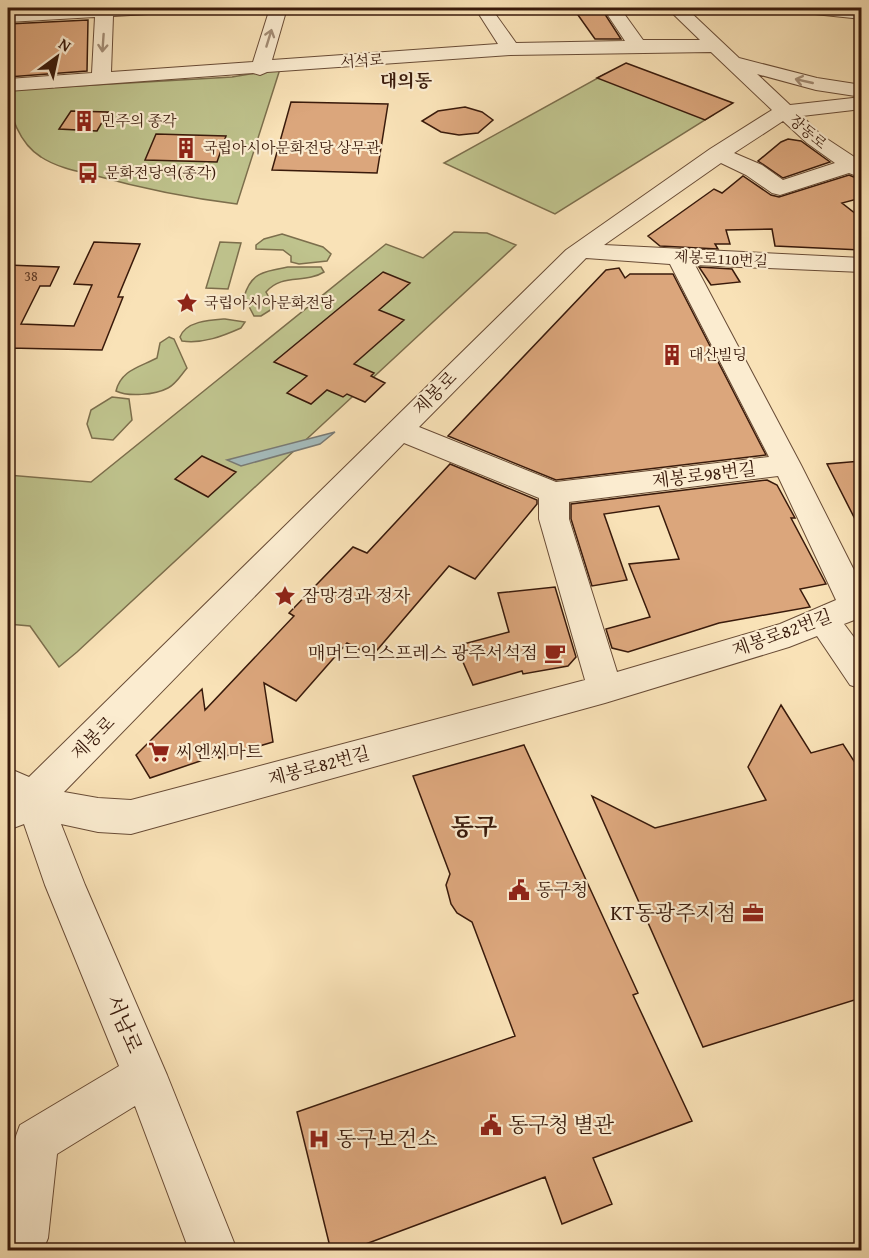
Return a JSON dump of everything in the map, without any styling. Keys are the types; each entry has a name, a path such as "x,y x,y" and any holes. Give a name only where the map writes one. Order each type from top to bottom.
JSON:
{"street":[{"path":"8,18 105,10 166,8"},
{"path":"260,69 278,8"},
{"path":"483,8 510,49"},
{"path":"612,8 638,46"},
{"path":"676,8 735,62 784,112 861,103"},
{"path":"805,8 861,14"},
{"path":"101,79 105,10"},
{"name":"서석로","path":"8,85 260,69 510,49 717,46"},
{"path":"735,62 816,84 861,91"},
{"name":"제봉로","path":"16,799 399,430 580,250 718,154 784,112"},
{"name":"장동로","path":"784,112 814,139 857,168"},
{"path":"718,154 754,170 780,188 857,168"},
{"name":"제봉로110번길","path":"580,250 861,265"},
{"name":"제봉로98번길","path":"399,430 554,493 788,465 679,257"},
{"name":"제봉로82번길","path":"16,799 102,817 131,817 605,689 789,634 823,620 858,604 788,465"},
{"path":"554,493 554,519 605,689"},
{"path":"823,620 861,675"},
{"name":"서남로","path":"16,799 65,885 145,1075 213,1251"},
{"path":"8,1247 24,1238 36,1141 145,1075"}],"green space":[{"path":"280,69 237,204 146,188 53,163 41,157 27,144 17,128 10,109 8,90 232,77"},
{"path":"605,74 713,115 555,214 444,163"},
{"path":"454,232 487,233 516,245 77,652 59,667 30,626 8,624 8,475 91,482 386,244 423,258"},
{"path":"282,234 323,247 331,254 327,261 299,264 291,262 291,256 283,250 256,249 256,245 264,239"},
{"path":"220,242 241,243 228,289 206,288"},
{"path":"288,267 321,267 324,272 309,278 286,280 272,286 266,292 272,309 261,316 254,316 244,297 251,282 260,274"},
{"path":"225,319 245,322 241,328 213,339 190,342 182,341 180,337 187,328 193,325"},
{"path":"169,337 174,339 187,368 176,382 168,388 149,394 134,395 116,391 122,378 157,358 160,343"},
{"path":"112,397 129,399 132,420 113,440 92,438 87,424 91,410"}],"shaded area":[{"path":"335,432 320,444 241,466 227,460"}],"building":[{"path":"573,8 601,8 621,39 595,39"},
{"path":"88,20 87,71 8,77 8,24"},
{"path":"626,63 733,103 705,120 597,78"},
{"path":"291,102 388,104 377,173 272,170"},
{"path":"465,107 482,112 493,120 478,133 459,135 441,132 422,121 438,111"},
{"name":"민주의 종각","path":"71,111 108,112 97,131 59,129"},
{"name":"국립아시아문화전당 상무관","path":"156,134 226,136 217,162 145,160"},
{"path":"788,139 801,141 830,162 783,178 758,161"},
{"path":"849,175 861,180 861,198 842,203 861,218 861,250 775,246 772,229 726,230 730,244 715,244 718,249 660,246 648,236 714,189 722,193 743,176 771,195 779,197"},
{"path":"94,242 140,244 118,297 123,297 102,350 9,348 8,352 8,265 59,267 50,286 40,286 21,324 74,326 92,285 74,284"},
{"path":"699,267 732,269 740,282 711,285"},
{"path":"619,268 625,278 630,274 673,274 766,455 556,480 448,436 606,270"},
{"path":"383,272 410,283 379,310 404,320 354,364 374,373 371,376 385,383 365,402 347,394 343,397 327,390 311,404 287,393 307,376 274,362"},
{"path":"202,456 236,472 208,497 175,479"},
{"path":"861,461 861,531 827,464"},
{"path":"450,464 537,500 537,504 475,579 449,566 372,656 347,643 296,701 264,683 273,742 219,758 218,755 150,778 136,755 202,689 205,710 294,616 289,613 353,547 367,553"},
{"path":"767,480 777,485 795,518 791,518 826,584 800,589 810,607 719,623 628,652 612,648 606,629 650,617 629,564 679,559 659,506 604,514 627,580 592,586 571,519 571,504"},
{"path":"555,587 576,657 568,666 523,674 522,671 473,685 456,646 509,632 498,593"},
{"name":"KT동광주지점","path":"781,705 811,753 843,744 861,772 861,998 703,1047 592,796 655,828 766,800 748,767"},
{"name":"동구청 별관","path":"524,745 638,993 633,995 692,1121 593,1158 612,1204 562,1224 545,1177 347,1251 331,1251 297,1112 515,1036 472,922 457,913 451,904 446,885 450,874 413,776"}],"place":[{"name":"민주의 종각","path":"84,121"},
{"name":"국립아시아문화전당 상무관","path":"186,148"},
{"name":"문화전당역(종각)","path":"88,173"},
{"name":"국립아시아문화전당","path":"187,303"},
{"name":"대산빌딩","path":"672,355"},
{"name":"잠망경과 정자","path":"285,596"},
{"name":"매머드익스프레스 광주서석점","path":"555,653"},
{"name":"씨엔씨마트","path":"159,752"},
{"name":"동구청","path":"519,890"},
{"name":"KT동광주지점","path":"753,913"},
{"name":"동구청 별관","path":"491,1125"},
{"name":"동구보건소","path":"319,1139"}],"district":[{"name":"대의동","path":"406,81"},
{"name":"동구","path":"474,827"}]}
